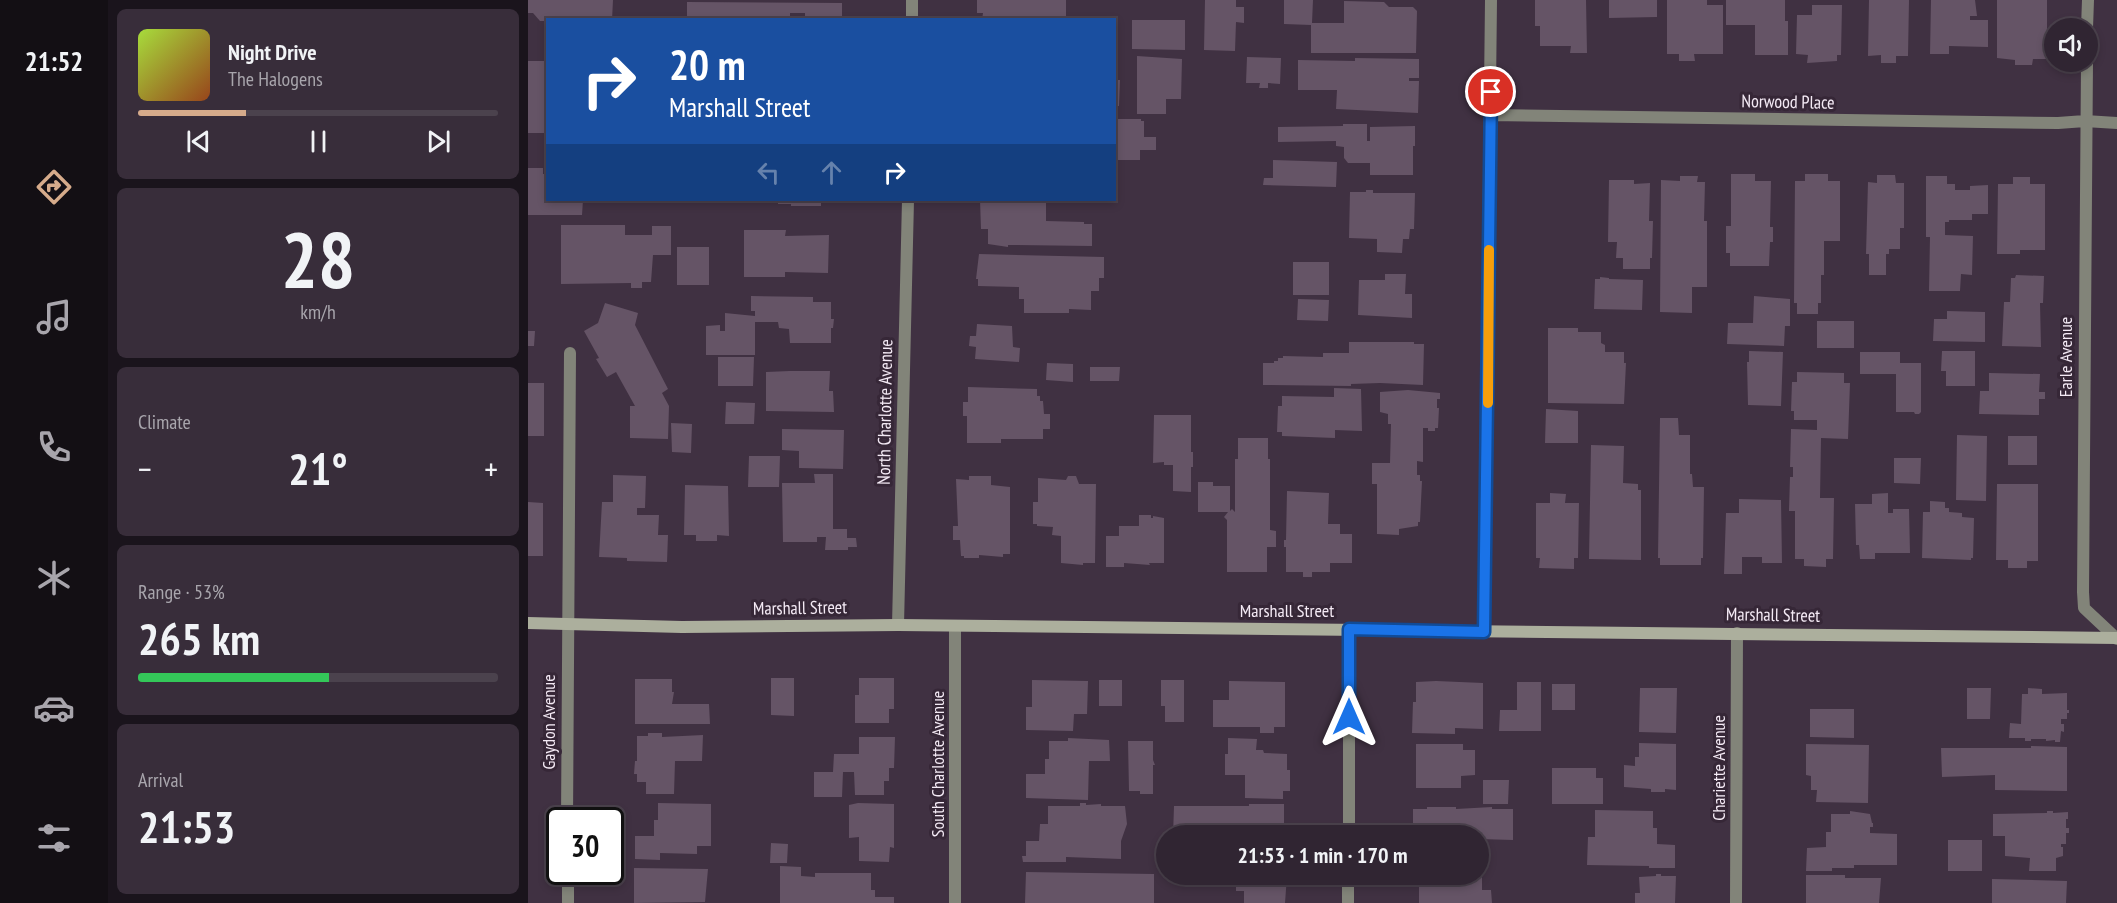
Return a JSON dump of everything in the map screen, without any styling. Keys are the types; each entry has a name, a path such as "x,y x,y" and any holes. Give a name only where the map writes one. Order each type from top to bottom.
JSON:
{"street":[{"path":"912,0 912,18"},
{"path":"1484,632 1491,0"},
{"path":"2087,18 2088,0"},
{"name":"Earle Avenue","path":"2086,72 2082,575 2084,608 2117,638"},
{"name":"Norwood Place","path":"1491,115 2117,123"},
{"name":"North Charlotte Avenue","path":"898,625 908,201"},
{"name":"Gaydon Avenue","path":"567,807 570,353"},
{"name":"Marshall Street","path":"528,623 682,627 898,625 2117,638"},
{"name":"South Charlotte Avenue","path":"955,626 955,903"},
{"path":"1348,825 1349,629"},
{"name":"Chariette Avenue","path":"1736,903 1737,633"},
{"path":"568,885 568,903"},
{"path":"1348,885 1348,903"}],"building":[{"path":"528,0 613,0 612,18 546,18 546,21 540,21 533,13 528,13"},
{"path":"977,0 1066,0 1066,18 982,18 983,13 977,13"},
{"path":"1205,0 1236,0 1236,7 1244,7 1244,23 1236,22 1235,51 1204,50"},
{"path":"1284,0 1313,0 1312,23 1344,23 1344,1 1384,2 1389,7 1413,7 1417,11 1416,53 1311,53 1311,25 1284,24"},
{"path":"1535,0 1586,0 1587,53 1570,53 1571,46 1540,46 1540,26 1535,26"},
{"path":"1609,0 1657,0 1657,17 1609,18"},
{"path":"1667,0 1707,0 1707,5 1723,5 1723,54 1694,54 1695,61 1679,61 1679,54 1667,54"},
{"path":"1726,0 1785,0 1785,21 1788,21 1788,55 1755,55 1755,25 1726,25"},
{"path":"1869,0 1909,0 1908,56 1896,56 1896,63 1881,63 1881,55 1868,56"},
{"path":"1931,0 1975,0 1977,16 1970,16 1970,20 1988,20 1988,47 1949,46 1949,54 1930,54"},
{"path":"1997,0 2047,0 2047,18 2044,18 2044,59 2033,59 2032,65 2015,65 2015,60 1997,58"},
{"path":"687,2 842,3 842,18 805,18 805,13 790,13 790,18 687,18"},
{"path":"1812,5 1842,5 1841,55 1837,55 1837,61 1807,63 1808,55 1796,54 1797,15 1812,15"},
{"path":"1132,20 1185,20 1185,50 1132,49"},
{"path":"1137,56 1182,59 1181,99 1166,99 1166,114 1137,114"},
{"path":"1247,57 1281,58 1280,84 1268,83 1268,88 1259,88 1260,83 1246,83"},
{"path":"1355,58 1419,59 1419,78 1409,78 1409,81 1419,81 1418,113 1336,109 1337,90 1298,90 1298,60 1355,61"},
{"path":"528,61 546,61 546,133 528,133"},
{"path":"1116,80 1120,80 1119,106 1116,106"},
{"path":"1116,119 1141,119 1144,121 1144,137 1156,137 1156,150 1140,150 1140,160 1116,160"},
{"path":"1343,124 1367,124 1367,141 1370,141 1370,127 1415,126 1413,175 1370,175 1370,163 1348,163 1344,158 1344,147 1336,146 1336,141 1278,142 1278,127 1343,126"},
{"path":"1273,160 1337,162 1336,187 1263,185 1264,178 1273,178"},
{"path":"528,168 543,168 543,174 546,174 546,201 583,201 582,215 528,215"},
{"path":"1731,174 1755,174 1755,181 1771,181 1770,227 1773,227 1773,242 1770,242 1769,266 1730,266 1730,253 1726,253 1726,226 1731,226"},
{"path":"1805,174 1828,174 1828,181 1840,181 1840,241 1824,241 1824,275 1821,275 1821,303 1818,303 1818,314 1797,314 1797,303 1794,303 1795,181 1805,181"},
{"path":"1877,175 1895,175 1896,183 1904,183 1904,228 1900,228 1900,249 1889,249 1889,254 1886,254 1886,275 1869,275 1869,254 1866,254 1868,182 1877,183"},
{"path":"1680,176 1698,176 1697,182 1705,182 1707,287 1692,287 1692,313 1660,312 1661,180 1680,181"},
{"path":"1926,176 1947,176 1947,184 1955,184 1955,190 1970,190 1970,186 1988,185 1988,214 1972,214 1972,220 1945,222 1945,235 1973,236 1972,275 1961,274 1960,291 1929,291 1930,237 1926,237"},
{"path":"2013,177 2030,177 2030,184 2045,184 2045,250 2020,250 2020,254 1997,254 1998,184 2013,184"},
{"path":"1609,180 1634,180 1634,184 1650,183 1649,221 1653,221 1650,269 1623,269 1623,258 1616,258 1617,242 1608,242"},
{"path":"1366,190 1373,190 1373,193 1415,193 1414,229 1410,229 1409,239 1403,239 1402,253 1377,252 1377,239 1349,238 1350,192 1366,192"},
{"path":"778,201 821,201 821,206 778,204"},
{"path":"980,201 1046,201 1046,221 1092,224 1092,246 1008,245 1008,247 988,244 988,229 981,229"},
{"path":"561,225 625,225 625,235 652,235 652,226 671,226 671,255 653,255 651,282 642,282 642,288 631,288 631,283 561,284"},
{"path":"744,230 786,230 785,236 829,235 828,273 785,272 785,277 744,277"},
{"path":"677,247 709,247 709,285 677,285"},
{"path":"979,254 1104,257 1104,278 1099,278 1099,291 1091,291 1091,310 1069,309 1069,313 1024,313 1024,299 1019,299 1019,287 978,286 978,279 976,279"},
{"path":"1293,262 1329,262 1329,295 1293,295"},
{"path":"1385,274 1406,274 1405,294 1412,294 1412,318 1358,315 1359,280 1385,280"},
{"path":"2016,275 2044,276 2043,303 2040,303 2041,347 2002,346 2004,302 2010,302 2011,278 2015,278"},
{"path":"1600,277 1643,280 1642,310 1594,309 1595,279 1600,279"},
{"path":"751,296 813,297 813,302 831,302 831,319 834,319 833,328 831,328 831,343 790,343 789,329 779,328 778,322 755,322 755,355 706,355 706,326 720,325 720,331 725,331 725,313 755,316 755,311 751,311"},
{"path":"1754,296 1790,299 1790,326 1785,326 1784,346 1727,344 1728,323 1753,323"},
{"path":"1298,299 1329,300 1328,321 1297,320"},
{"path":"605,303 638,313 635,325 668,389 662,393 669,406 668,439 630,438 630,406 635,406 616,372 607,377 584,331 598,323"},
{"path":"1947,311 1985,312 1985,342 1933,341 1934,319 1947,319"},
{"path":"1817,321 1854,321 1854,348 1817,348"},
{"path":"977,324 1012,326 1013,347 1020,348 1019,362 975,359 976,347 969,346 970,336 976,336"},
{"path":"1548,328 1578,328 1578,332 1601,332 1601,343 1605,345 1605,352 1624,352 1624,363 1626,363 1624,404 1548,403"},
{"path":"528,331 535,331 534,346 528,346"},
{"path":"1349,342 1424,344 1423,385 1380,383 1351,384 1351,386 1263,385 1263,363 1274,363 1283,356 1323,357 1323,353 1349,353"},
{"path":"1749,351 1783,352 1781,406 1748,405"},
{"path":"1942,351 1975,351 1975,386 1946,386 1946,371 1941,371"},
{"path":"1860,352 1900,352 1900,363 1921,363 1921,412 1919,414 1896,412 1896,374 1860,374"},
{"path":"718,357 754,357 753,386 718,386"},
{"path":"1047,363 1073,364 1073,382 1046,380"},
{"path":"1090,367 1120,367 1119,381 1090,381"},
{"path":"830,371 829,391 833,391 834,412 766,411 766,372"},
{"path":"1797,372 1844,373 1844,383 1850,383 1848,439 1821,438 1820,498 1834,498 1833,559 1826,559 1826,567 1804,566 1804,559 1795,559 1795,511 1789,511 1790,477 1793,477 1793,467 1790,467 1791,429 1817,430 1817,420 1794,420 1794,411 1791,411 1792,382 1797,382"},
{"path":"1989,373 2040,374 2039,392 2045,392 2045,399 2039,399 2039,415 1979,414 1980,391 1989,391"},
{"path":"528,383 544,383 544,436 528,436"},
{"path":"968,387 1037,389 1037,396 1040,396 1040,401 1043,401 1044,414 1050,414 1050,429 1043,429 1043,439 1001,439 1001,443 967,443 967,416 963,416 963,402 968,402"},
{"path":"1334,388 1361,389 1362,431 1335,430 1335,438 1282,436 1282,432 1277,432 1278,406 1282,406 1282,396 1334,397"},
{"path":"1408,390 1440,393 1440,399 1437,399 1438,428 1435,428 1435,431 1428,431 1428,428 1423,428 1423,462 1417,461 1417,475 1420,475 1420,481 1422,481 1420,522 1418,526 1399,529 1399,535 1377,534 1377,484 1372,484 1372,463 1390,463 1391,424 1388,424 1388,414 1380,412 1380,392"},
{"path":"726,402 755,403 754,424 725,424"},
{"path":"1546,409 1578,411 1578,443 1545,443"},
{"path":"1154,415 1191,415 1193,467 1191,467 1191,492 1173,491 1173,465 1164,465 1164,462 1153,463"},
{"path":"1660,418 1678,418 1679,435 1690,435 1690,474 1692,474 1693,487 1704,487 1701,565 1660,565 1660,558 1658,558"},
{"path":"671,423 692,424 691,453 672,452"},
{"path":"782,429 844,430 843,469 799,468 799,451 782,450"},
{"path":"1957,435 1987,436 1986,501 1956,500"},
{"path":"2008,436 2037,436 2037,465 2008,465"},
{"path":"1238,438 1268,438 1270,530 1276,531 1276,547 1267,547 1267,572 1227,572 1227,520 1224,517 1228,512 1198,512 1198,482 1213,482 1213,486 1230,486 1230,511 1232,509 1235,512 1235,459 1238,459"},
{"path":"1591,445 1624,446 1623,483 1638,484 1638,490 1641,490 1641,560 1589,559"},
{"path":"749,456 780,456 779,487 748,487"},
{"path":"1894,458 1921,458 1920,484 1894,483"},
{"path":"814,474 833,474 833,529 847,529 847,538 856,538 857,547 848,547 848,550 825,550 826,537 817,537 817,542 783,542 782,483 815,483"},
{"path":"613,475 646,476 645,508 637,508 637,515 659,515 658,535 668,535 667,562 627,561 627,558 599,557 602,502 613,502"},
{"path":"969,476 991,476 991,485 1010,487 1010,554 1003,554 1003,557 979,555 979,558 961,556 960,540 953,540 953,526 958,526 956,479 969,480"},
{"path":"1068,476 1076,476 1079,484 1096,484 1095,563 1083,563 1083,565 1061,563 1061,536 1052,535 1053,527 1033,524 1033,502 1038,502 1038,478 1066,480"},
{"path":"1997,484 2038,484 2038,561 2027,561 2027,568 2008,568 2008,560 1996,560"},
{"path":"685,485 728,486 729,536 717,535 717,541 696,541 696,535 684,535"},
{"path":"1287,491 1329,493 1328,524 1340,524 1340,534 1352,534 1352,563 1330,563 1330,572 1312,572 1312,577 1303,577 1303,572 1286,572 1284,540 1286,540"},
{"path":"1550,493 1566,494 1565,503 1579,503 1578,558 1574,558 1574,569 1539,568 1540,558 1536,558 1536,503 1550,503"},
{"path":"1888,493 1888,513 1893,513 1893,509 1909,509 1910,553 1875,553 1875,559 1860,559 1859,545 1856,545 1855,504 1872,504 1872,494"},
{"path":"1739,499 1781,500 1782,563 1762,563 1762,557 1742,557 1742,574 1724,574 1726,513 1739,513"},
{"path":"1930,501 1945,502 1945,508 1949,508 1949,512 1962,513 1962,517 1974,518 1973,558 1971,560 1922,558 1923,512 1930,512"},
{"path":"528,502 543,503 543,556 528,556"},
{"path":"1139,515 1164,518 1164,563 1149,563 1150,565 1124,563 1124,567 1106,567 1106,536 1119,536 1119,526 1139,526"},
{"path":"771,678 794,678 794,716 771,715"},
{"path":"859,678 894,678 894,709 889,709 889,723 855,723 855,695 859,695"},
{"path":"635,679 672,679 672,692 674,692 672,704 709,704 710,724 635,724"},
{"path":"1032,680 1088,681 1087,714 1074,714 1073,731 1026,730 1026,707 1032,707"},
{"path":"1099,680 1122,680 1122,706 1099,706"},
{"path":"1161,680 1184,680 1184,722 1165,722 1165,706 1161,706"},
{"path":"1229,681 1285,682 1285,727 1274,727 1274,733 1260,733 1260,727 1213,727 1213,700 1229,700"},
{"path":"1416,682 1483,683 1483,729 1455,728 1455,734 1412,733"},
{"path":"1517,682 1541,682 1541,731 1499,731 1500,710 1517,710"},
{"path":"1552,684 1575,684 1575,710 1552,710"},
{"path":"1640,688 1677,688 1676,733 1639,732"},
{"path":"1967,688 1991,688 1990,719 1967,719"},
{"path":"2028,688 2042,689 2042,694 2067,693 2069,713 2067,713 2067,719 2061,719 2064,732 2061,731 2060,742 2046,741 2046,739 2025,741 2025,738 2009,738 2010,723 2021,724 2022,694 2028,694"},
{"path":"1810,709 1854,709 1854,738 1810,737"},
{"path":"648,733 662,733 662,737 703,735 702,761 675,761 674,794 646,794 646,782 637,782 637,774 634,774 635,761 637,761 637,736 648,736"},
{"path":"859,737 895,737 894,768 889,768 889,781 884,781 884,795 855,795 854,772 843,772 842,797 814,797 814,772 833,772 834,754 859,754"},
{"path":"1068,738 1109,740 1110,761 1089,761 1088,800 1026,798 1026,774 1045,774 1045,759 1049,759 1049,741 1068,741"},
{"path":"1228,738 1257,739 1256,750 1263,750 1264,753 1287,754 1290,791 1283,791 1283,799 1245,798 1245,775 1225,775"},
{"path":"1128,741 1153,741 1155,765 1153,765 1153,794 1129,791"},
{"path":"1639,743 1676,744 1676,790 1665,789 1665,792 1651,792 1651,789 1624,787 1624,765 1635,766 1635,757 1639,757"},
{"path":"1416,744 1463,744 1463,750 1475,750 1475,775 1461,776 1461,788 1416,788"},
{"path":"1806,744 1869,745 1868,803 1816,802 1817,790 1811,790 1811,776 1806,775"},
{"path":"2031,746 2067,747 2067,791 1995,790 1995,775 1942,777 1941,748 2031,748"},
{"path":"1552,768 1596,768 1596,778 1603,778 1603,804 1552,804"},
{"path":"1483,780 1509,780 1508,804 1483,804"},
{"path":"658,803 711,804 711,846 697,846 697,854 660,853 660,860 635,859 635,836 654,836 654,820 658,820"},
{"path":"1080,803 1125,806 1127,824 1121,841 1121,859 1066,857 1066,862 1023,862 1022,856 1026,856 1026,841 1039,841 1040,824 1048,824 1048,806 1080,806"},
{"path":"894,804 894,848 890,847 889,862 859,861 859,837 849,838 849,805"},
{"path":"1249,804 1284,804 1284,825 1173,825 1174,806 1249,806"},
{"path":"1427,807 1456,807 1456,809 1492,807 1492,809 1513,809 1513,840 1489,839 1489,825 1413,825 1413,809 1427,809"},
{"path":"1595,810 1653,811 1653,828 1657,828 1657,844 1675,845 1675,868 1587,865 1588,837 1595,837"},
{"path":"1850,811 1870,814 1873,827 1870,827 1870,833 1897,834 1897,865 1854,865 1854,868 1832,868 1832,871 1806,871 1807,848 1826,847 1826,832 1831,832 1831,814 1850,814"},
{"path":"2047,811 2068,812 2066,828 2069,828 2069,833 2066,833 2066,844 2061,844 2063,856 2056,858 2056,871 2029,871 2030,858 2005,856 2005,836 1993,836 1993,814 2047,813"},
{"path":"1948,840 1982,840 1982,871 1948,871"},
{"path":"771,843 788,844 787,863 770,863"},
{"path":"780,866 801,867 801,876 815,877 815,873 871,873 871,890 875,890 875,897 894,897 894,903 780,903"},
{"path":"634,868 708,869 705,902 634,903"},
{"path":"1026,872 1154,874 1154,903 1025,903"},
{"path":"1656,874 1676,876 1675,903 1635,903 1635,893 1640,893 1639,877 1656,876"},
{"path":"1806,875 1881,878 1879,903 1806,903"},
{"path":"1992,879 2067,881 2066,903 1992,903"},
{"path":"1236,885 1286,885 1285,903 1244,903 1244,891 1236,891"},
{"path":"1419,885 1482,885 1482,890 1491,890 1492,903 1419,903"}],"slow traffic":[{"path":"1488,403 1489,250"}],"route":[{"path":"1349,717 1349,629 1484,632 1491,92"}]}
